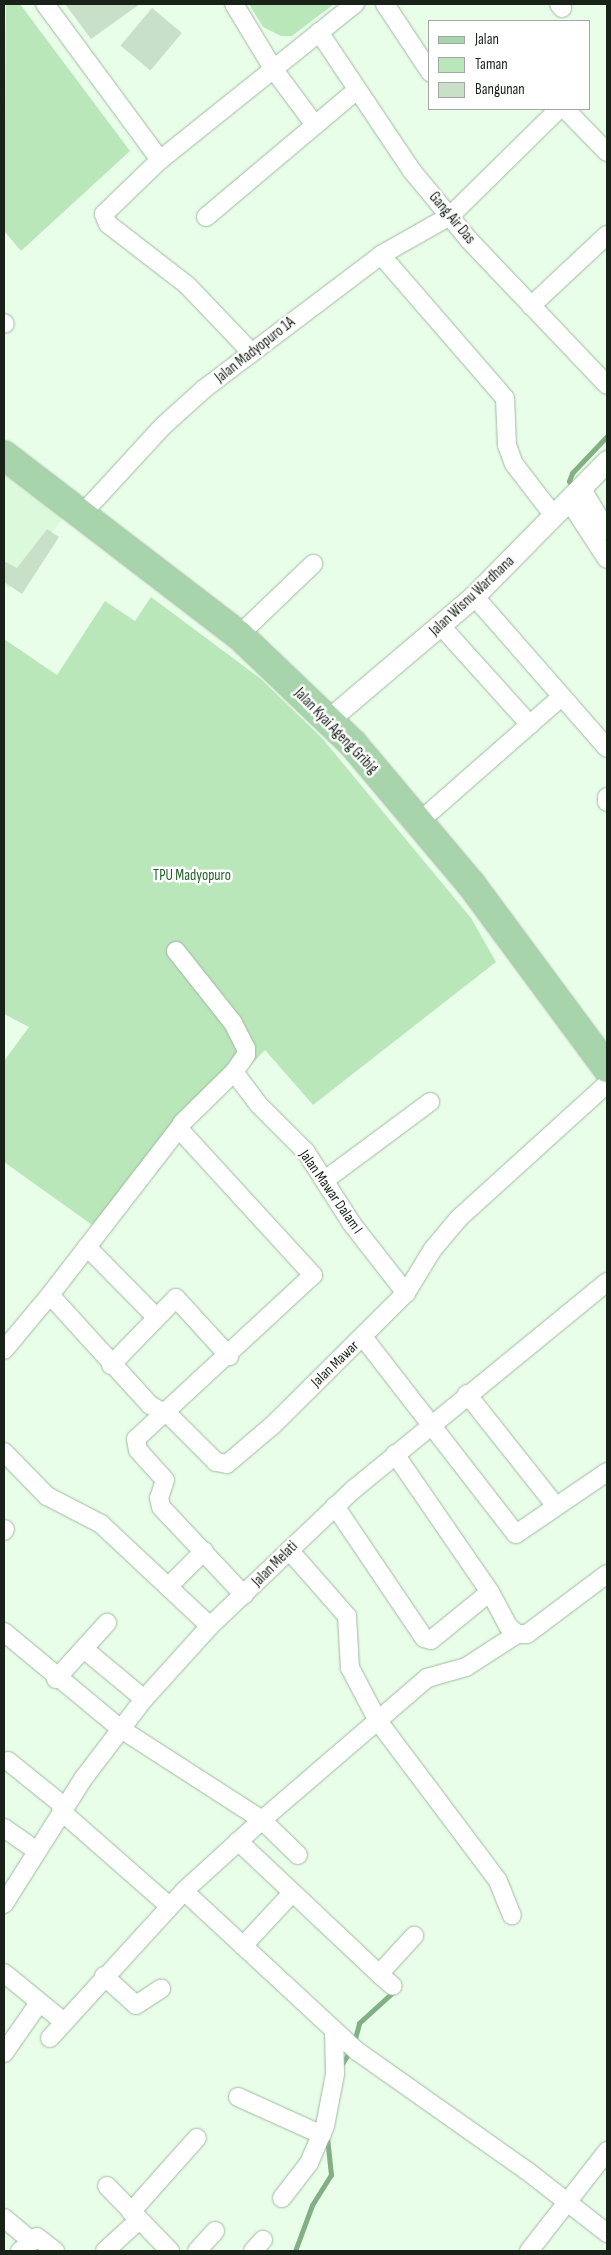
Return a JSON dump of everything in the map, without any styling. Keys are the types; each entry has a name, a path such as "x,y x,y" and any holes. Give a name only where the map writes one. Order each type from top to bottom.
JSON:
{"main road":[{"name":"Jalan Kyai Ageng Gribig","path":"4,455 38,472 83,513 239,635 328,720 420,822 516,942 606,1067"}],"street":[{"path":"45,4 160,160"},
{"path":"234,4 274,70 315,125"},
{"path":"251,352 187,285 104,219 105,210 160,160 355,4"},
{"path":"385,4 428,69"},
{"name":"Gang Air Das","path":"319,32 412,171 531,306 607,385"},
{"path":"206,217 357,90"},
{"name":"Jalan Madyopuro 1A","path":"83,513 162,427 251,352 381,255 450,216 559,110"},
{"path":"566,110 607,152"},
{"path":"531,306 607,235"},
{"path":"381,255 505,398 507,445 514,464 554,516"},
{"name":"Jalan Wisnu Wardhana","path":"328,720 474,596 607,461"},
{"path":"576,494 607,531"},
{"path":"576,494 607,559"},
{"path":"239,635 313,564"},
{"path":"474,596 607,748"},
{"path":"440,626 530,725"},
{"path":"420,822 561,697"},
{"path":"607,797 607,802"},
{"path":"4,1350 52,1296 87,1247 179,1128 234,1072 246,1055 242,1036 176,951"},
{"name":"Jalan Mawar","path":"52,1296 111,1365 216,1462 227,1464 273,1426 406,1292 433,1249 459,1218 606,1067"},
{"name":"Jalan Mawar Dalam I","path":"234,1072 258,1104 306,1152 352,1224 406,1292"},
{"path":"325,1180 430,1102"},
{"path":"179,1128 191,1145 313,1275 229,1356 140,1432 135,1443 165,1480 159,1498 161,1507 244,1595"},
{"path":"87,1247 156,1317"},
{"name":"Jalan Melati","path":"4,1904 63,1809 121,1729 144,1698 210,1626 335,1506 428,1425 607,1282"},
{"path":"111,1365 176,1298 180,1298 229,1356"},
{"path":"363,1337 428,1425 516,1534 555,1505 607,1472"},
{"path":"467,1394 555,1505"},
{"path":"4,1452 47,1496 101,1524 210,1626"},
{"path":"395,1454 490,1592 508,1626 517,1634"},
{"path":"335,1506 424,1638 432,1640 490,1592"},
{"path":"289,1550 347,1616 350,1668 378,1721 498,1882 512,1916"},
{"path":"168,1587 204,1551"},
{"path":"50,2038 104,1976 184,1891 238,1840 427,1678 466,1668 517,1634 528,1634 607,1574"},
{"path":"56,1679 107,1623"},
{"path":"4,1632 56,1679 121,1729 262,1820 298,1855"},
{"path":"84,1649 144,1698"},
{"path":"8,1761 169,1906"},
{"path":"4,1828 37,1851"},
{"path":"238,1840 292,1893 393,1986"},
{"path":"184,1891 357,2051 607,2233"},
{"path":"243,1946 292,1893"},
{"path":"379,1974 414,1936"},
{"path":"4,1973 38,2003 64,2022"},
{"path":"104,1976 136,2005 161,1989"},
{"path":"4,2053 38,2003"},
{"path":"282,2198 309,2163 322,2135 335,2074 338,2035"},
{"path":"238,2096 322,2135"},
{"path":"104,2251 135,2216 197,2138"},
{"path":"529,2251 569,2204 607,2151"},
{"path":"107,2186 170,2251"},
{"path":"4,2218 26,2246 37,2237 55,2251"},
{"path":"197,2251 215,2231"}],"shaded area":[{"path":"4,469 65,516 9,588 4,585"}],"green space":[{"path":"6,4 20,4 130,151 21,251 4,231"},
{"path":"249,4 334,4 292,36 281,36 263,27"},
{"name":"TPU Madyopuro","path":"151,597 261,679 322,738 471,918 496,962 313,1105 265,1050 95,1227 4,1162 4,1061 29,1027 4,1014 4,639 57,675 105,601 135,621"}],"building":[{"path":"65,4 140,4 91,39"},
{"path":"152,8 182,33 150,71 121,46"},
{"path":"47,529 59,537 22,594 4,582 4,561 17,568"}],"waterway":[{"path":"574,489 569,481 572,473 607,436"},
{"path":"340,2067 353,2046 359,2023 394,1991"},
{"path":"295,2251 312,2205 331,2175 327,2137"}]}
